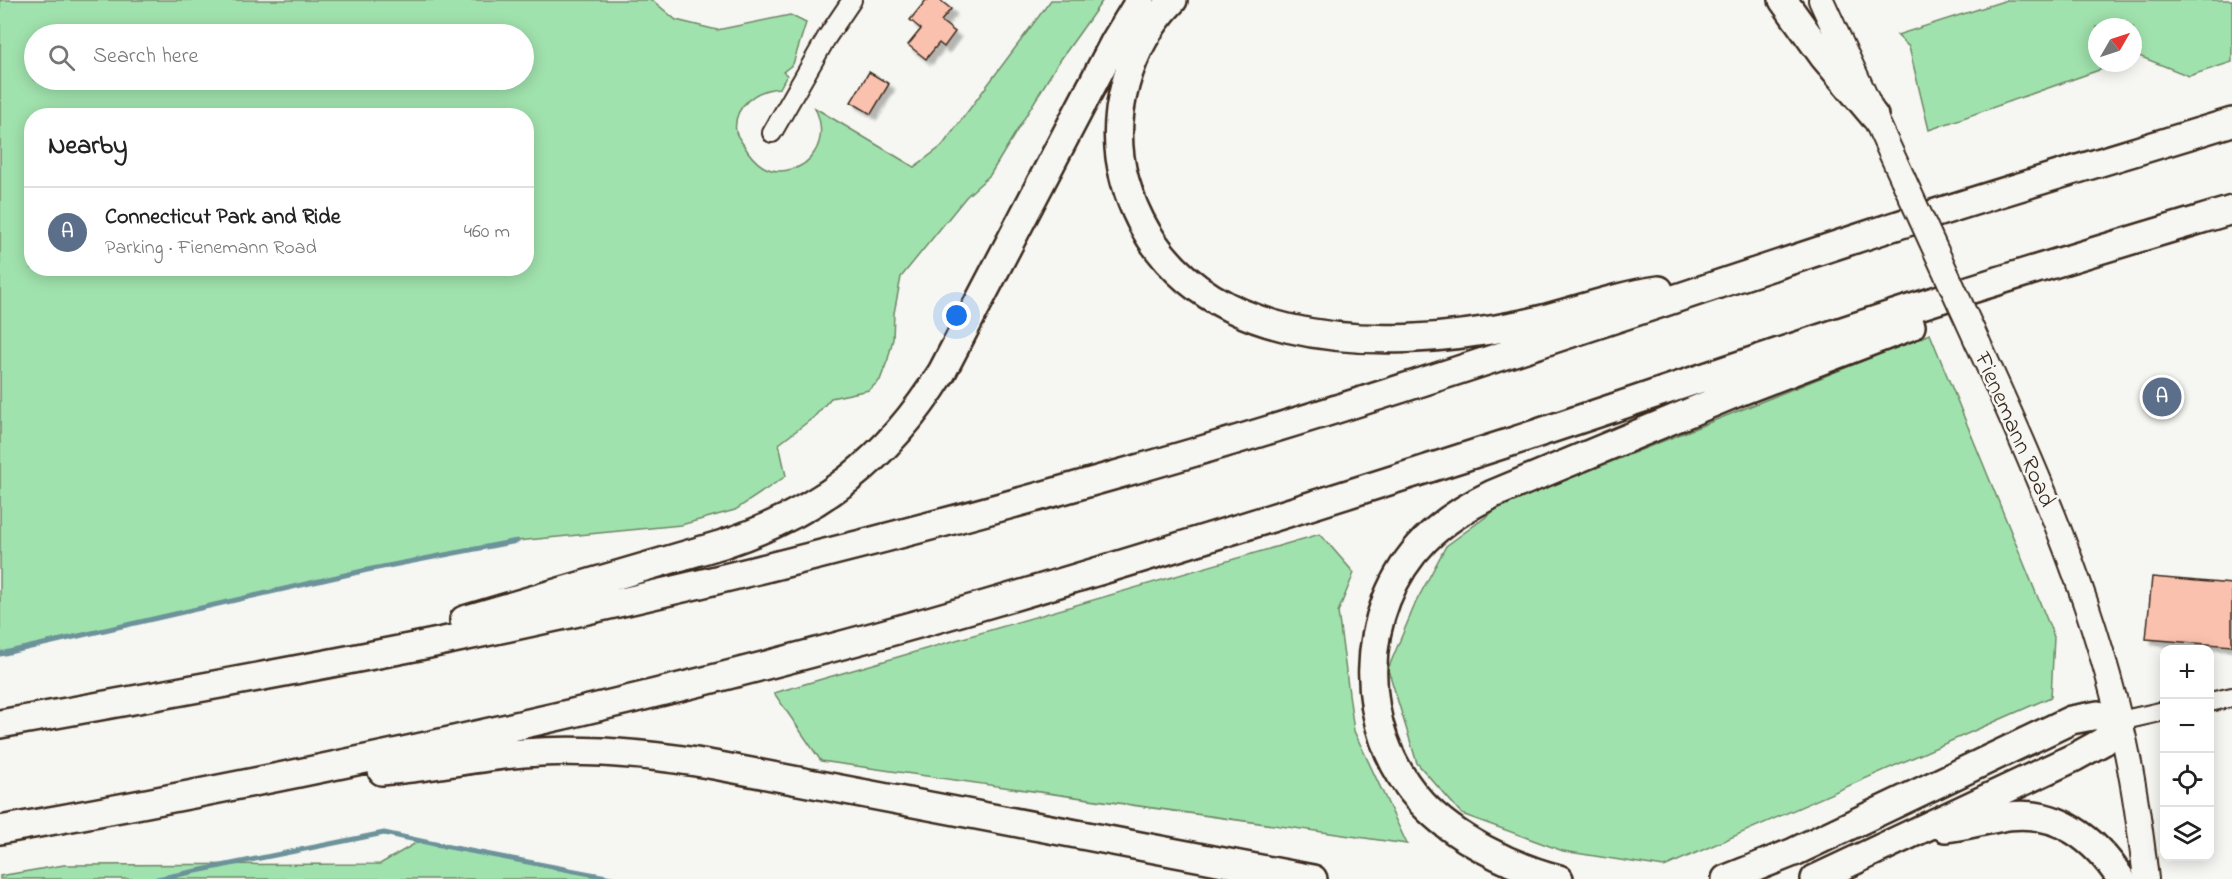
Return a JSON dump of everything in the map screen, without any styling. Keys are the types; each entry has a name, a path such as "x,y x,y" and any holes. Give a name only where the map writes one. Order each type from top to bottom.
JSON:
{"highway":[{"path":"372,655 469,618 753,534 805,509 860,471 912,416 942,372 1115,41 1140,0"},
{"path":"1173,0 1145,35 1131,67 1121,103 1119,144 1122,168 1134,207 1158,250 1189,283 1224,306 1264,321 1311,332 1355,338 1413,339 1524,324 1645,292 1712,287"},
{"path":"1783,0 1824,57 1874,116"},
{"path":"0,724 372,655 509,627 711,581 1031,499 1323,414 1941,211 2232,122"},
{"path":"0,830 169,800 442,742 700,681 983,606 1249,525 1506,443 1862,324 2232,210"},
{"path":"1559,879 1508,861 1443,821 1410,789 1391,755 1375,708 1373,655 1386,603 1401,572 1416,550 1451,517 1493,494 1741,392 1969,303 2046,266"},
{"path":"1726,879 1794,852 2071,720 2098,715 2120,721 2096,746 1923,830 1815,879"},
{"path":"317,770 387,771 545,752 598,752 653,756 714,765 1313,879"},
{"path":"1923,830 1958,827 2012,816 2045,818 2078,832 2099,851 2121,879"}],"main road":[{"name":"Fienemann Road","path":"1821,0 2028,454 2074,570 2107,671 2120,721 2137,810 2146,879"}],"street":[{"path":"772,133 852,0"},
{"path":"2214,701 2232,697"},
{"path":"2120,721 2160,712"}],"green space":[{"path":"0,0 652,0 676,20 717,30 790,15 806,23 793,64 783,72 787,75 780,88 763,92 748,101 738,114 736,123 737,135 752,157 769,169 783,171 799,167 814,153 819,142 820,131 815,108 914,167 942,146 1051,0 1103,0 1056,66 990,175 966,197 901,277 894,313 893,339 880,380 869,390 831,398 814,417 779,444 786,476 735,510 681,525 517,541 367,570 0,654"},
{"path":"2007,0 2232,0 2232,62 2189,76 2142,57 2142,18 2088,18 2088,72 2093,72 1929,130 1909,47 1897,35"},
{"path":"1930,334 2054,637 2051,697 1664,867 1563,851 1462,814 1417,763 1388,669 1416,602 1446,546 1501,506"},
{"path":"1320,534 1354,573 1338,612 1354,731 1407,844 821,761 774,693"},
{"path":"421,840 616,879 0,879 0,876 64,865 380,864"}],"building":[{"path":"926,0 940,0 951,9 941,21 955,32 944,47 939,43 926,59 908,45 921,29 910,20"},
{"path":"869,72 889,84 871,114 851,102"},
{"path":"2152,577 2232,584 2232,646 2146,639"}],"waterway":[{"path":"0,654 367,570 517,541"},
{"path":"157,879 384,833 617,879"}],"place":[{"name":"Connecticut Park and Ride","path":"2162,397"}]}
